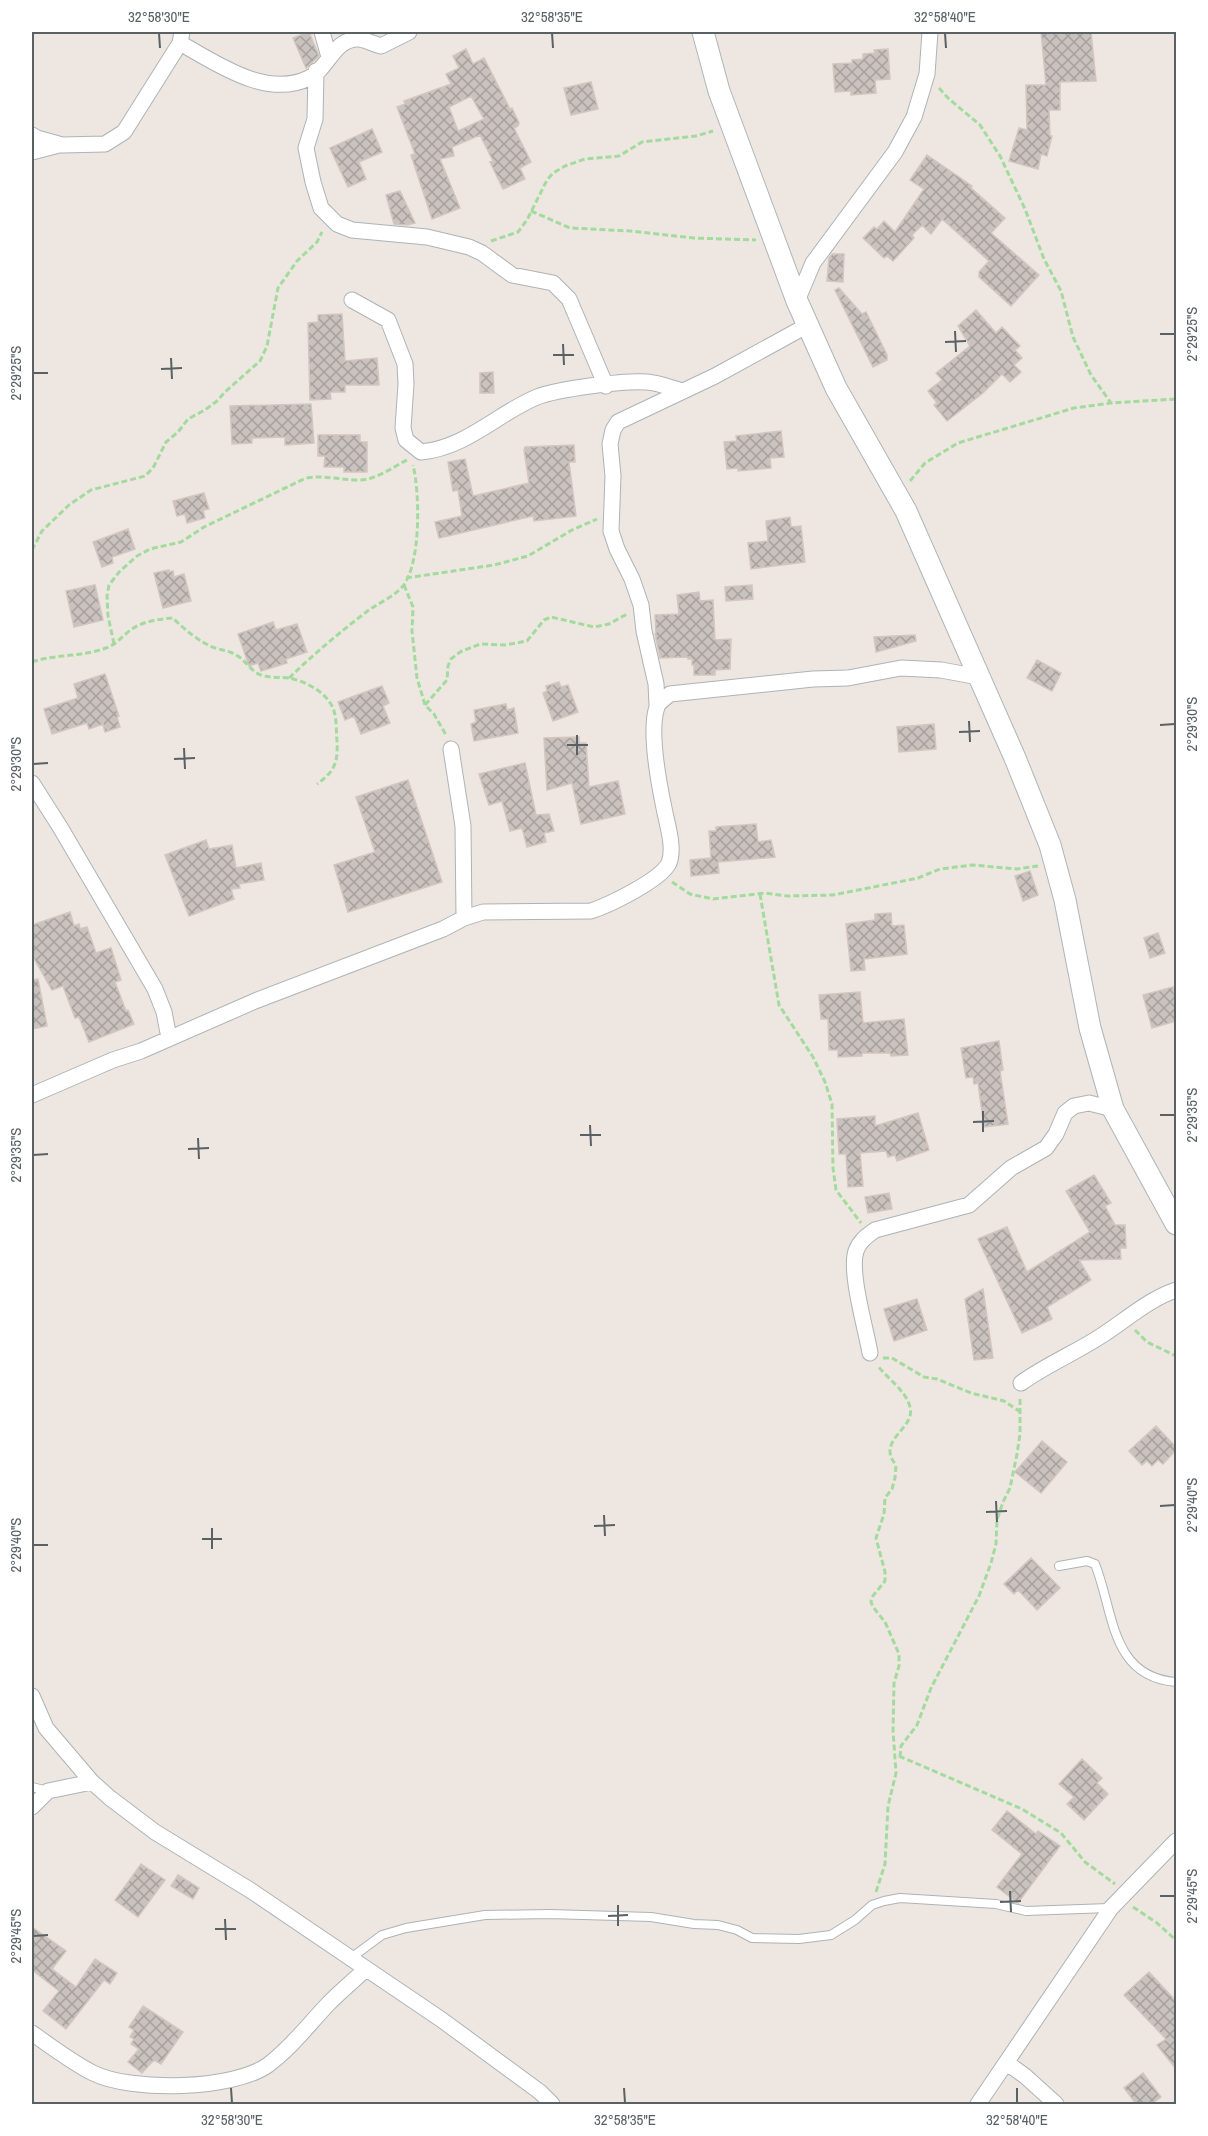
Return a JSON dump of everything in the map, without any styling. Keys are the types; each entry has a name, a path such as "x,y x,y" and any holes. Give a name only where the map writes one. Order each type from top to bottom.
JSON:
{"street":[{"path":"322,32 329,57"},
{"path":"32,152 62,145 105,144 124,132 181,37 236,73 274,85 310,78 342,44 353,39 381,46 410,32"},
{"path":"703,32 719,90 797,301 836,388 906,512 1015,758 1050,845 1065,900 1090,1028 1113,1109 1176,1224"},
{"path":"797,301 813,263 895,152 914,117 927,74 930,32"},
{"path":"316,71 315,119 306,148 321,208 337,224 352,230 427,237 469,247 482,253 512,275 546,280 564,292 569,299 606,386"},
{"path":"32,135 62,145"},
{"path":"352,300 388,320 405,364 404,428 406,440 421,452 435,451 460,441 537,397 560,391 649,382 683,391"},
{"path":"32,1095 255,1001 443,929 464,918 483,912 591,911 608,905 660,875 669,864 671,854 655,745 657,684 644,631 641,605 611,531 613,476 610,444 613,430 618,422 715,376 808,325"},
{"path":"657,705 670,694 813,679 848,678 901,668 941,670 979,676"},
{"path":"451,749 463,826 464,918"},
{"path":"32,783 155,989 164,1012 169,1038"},
{"path":"872,1356 855,1274 856,1252 863,1238 875,1230 969,1205 1011,1168 1046,1148 1056,1134 1065,1113 1074,1106 1089,1103 1113,1109"},
{"path":"1021,1383 1035,1372 1063,1359 1160,1296 1176,1290"},
{"path":"32,1696 46,1728 92,1782 110,1798 155,1832 250,1890 366,1969 500,2062 552,2104"},
{"path":"32,1807 48,1791 92,1782"},
{"path":"978,2104 1119,1900 1176,1841"},
{"path":"32,2033 93,2073 106,2078 132,2084 160,2085 209,2084 229,2081 265,2067 282,2054 331,2001 366,1969"},
{"path":"1007,2063 1056,2104"}],"lane":[{"path":"1059,1566 1087,1561 1095,1564 1119,1643 1129,1659 1144,1674 1160,1681 1176,1682"},
{"path":"32,1787 48,1791"},
{"path":"350,1959 382,1935 406,1928 485,1915 651,1917 694,1924 718,1925 737,1930 752,1938 799,1939 831,1935 855,1920 872,1905 900,1898 996,1904 1026,1911 1119,1900"}],"path":[{"path":"927,74 950,99 980,125 1000,156 1025,209 1044,259 1061,291 1073,337 1091,375 1111,402"},
{"path":"469,247 505,238 518,232 547,180 553,172 565,166 585,159 619,156 642,142 709,133 731,120"},
{"path":"32,550 42,531 69,505 91,490 145,476 153,468 166,442 188,419 217,401 260,361 267,346 278,288 297,261 320,237 321,208"},
{"path":"531,211 570,228 777,242"},
{"path":"897,495 925,463 958,443 1074,408 1111,402 1176,399"},
{"path":"114,644 108,616 109,585 120,571 137,556 150,549 181,542 204,527 306,478 322,475 360,480 370,479 411,458 417,482 416,552 404,585 393,596 370,610 315,653 289,678"},
{"path":"406,578 494,565 528,556 572,530 612,513"},
{"path":"404,585 413,607 417,678 425,705 443,727 451,749"},
{"path":"425,705 447,681 451,659 460,652 480,644 505,645 527,641 544,620 551,617 594,627 609,624 641,605"},
{"path":"32,662 96,651 114,644 142,624 158,619 173,618 180,626 211,646 237,655 251,670 261,675 289,678 312,687 323,695 334,710 337,750 331,773 317,784"},
{"path":"660,875 690,894 713,899 759,893 787,896 833,895 918,878 940,869 972,865 1017,869 1054,863"},
{"path":"759,893 778,1005 813,1057 825,1082 831,1104 836,1190 870,1233"},
{"path":"1125,1320 1147,1342 1176,1356"},
{"path":"872,1356 892,1358 924,1377 937,1378 971,1393 1004,1401 1019,1411"},
{"path":"872,1356 880,1369 904,1396 910,1408 910,1417 896,1435 890,1450 891,1460 896,1465 895,1478 892,1489 885,1498 884,1515 876,1538 885,1572 885,1581 872,1597 871,1602 885,1622 899,1654 899,1666 894,1683 893,1730 898,1756"},
{"path":"872,1905 885,1864 888,1806 898,1756 902,1746 917,1725 931,1688 979,1596 991,1563 996,1544 997,1520 1010,1488 1017,1454 1020,1434 1021,1383"},
{"path":"898,1756 1022,1809 1061,1833 1119,1900 1157,1923 1176,1940"}],"building":[{"path":"309,32 319,56 306,68 293,38"},
{"path":"1041,32 1057,32 1057,34 1091,32 1096,81 1060,82 1060,110 1049,110 1050,136 1052,136 1047,156 1041,154 1038,169 1009,161 1019,128 1027,130 1026,85 1046,85"},
{"path":"466,49 473,64 484,58 519,123 514,128 531,162 520,168 525,179 503,189 480,135 452,147 454,156 440,159 460,208 432,219 411,155 415,154 397,107 405,104 404,101 451,84 446,74 459,68 453,56","holes":["471,96 484,119 458,131 449,107"]},
{"path":"888,49 890,79 875,80 876,93 851,95 851,91 835,92 833,64 852,63 852,60 863,59 863,54"},
{"path":"591,82 598,109 571,115 564,88"},
{"path":"372,129 382,152 359,162 366,179 348,187 330,148"},
{"path":"927,155 972,186 971,188 1005,218 991,233 1039,275 1011,306 979,277 979,272 989,261 942,219 931,234 922,225 912,235 914,238 893,261 887,256 884,258 863,238 874,227 877,229 884,221 895,232 924,189 910,180"},
{"path":"400,191 415,223 394,224 386,195"},
{"path":"832,254 844,254 843,282 827,281 829,258"},
{"path":"839,288 862,314 866,312 887,355 887,360 873,367 835,290"},
{"path":"976,310 996,333 1002,327 1020,346 1015,350 1022,358 1014,365 1021,372 1010,382 1002,374 983,393 947,421 934,405 937,403 928,391 942,380 936,373 970,346 958,326"},
{"path":"342,314 345,361 377,358 379,385 345,385 345,392 330,392 331,399 310,400 308,323 318,322 318,315"},
{"path":"493,372 494,393 480,393 480,373"},
{"path":"311,404 314,443 285,445 285,437 252,438 252,443 232,444 230,406"},
{"path":"781,431 784,457 770,458 771,468 738,471 738,468 727,469 724,442 737,441 736,436"},
{"path":"318,435 360,435 360,442 367,442 367,472 344,472 344,467 324,467 325,456 318,456"},
{"path":"574,445 575,462 569,462 576,516 534,521 533,516 439,538 435,522 462,516 458,490 453,491 448,462 465,459 473,496 529,483 525,447"},
{"path":"204,493 209,509 203,510 205,518 187,523 185,514 177,516 173,501"},
{"path":"790,517 791,527 801,526 805,562 751,569 748,543 768,541 766,521"},
{"path":"128,529 135,549 112,557 113,563 102,567 93,542"},
{"path":"169,570 169,572 173,571 174,577 184,574 191,601 163,608 154,573"},
{"path":"95,585 103,620 74,627 66,591"},
{"path":"752,585 753,599 726,601 725,587"},
{"path":"699,592 700,601 713,600 715,640 731,639 730,669 715,670 715,675 694,675 692,659 688,657 660,658 655,634 655,615 679,614 677,595"},
{"path":"273,622 276,630 297,624 307,652 286,659 287,663 261,671 258,663 249,666 238,634"},
{"path":"915,635 916,641 876,652 874,637"},
{"path":"1037,660 1061,673 1052,691 1027,678"},
{"path":"105,674 119,716 117,717 120,727 105,732 103,724 89,729 87,723 52,734 44,709 78,698 74,684"},
{"path":"559,682 561,687 568,685 578,712 553,721 543,693 547,691 546,686"},
{"path":"382,686 389,703 383,706 390,723 361,734 354,716 345,720 338,702"},
{"path":"506,704 507,710 514,708 518,733 474,741 471,724 476,722 474,710"},
{"path":"934,724 936,749 899,752 897,727"},
{"path":"579,737 579,743 586,743 589,787 618,781 625,814 581,824 572,783 547,790 544,738"},
{"path":"525,763 536,815 549,814 554,831 544,833 546,842 527,847 522,828 510,831 502,801 489,805 479,774"},
{"path":"408,780 442,882 348,912 334,865 375,852 356,797"},
{"path":"756,824 758,842 771,840 775,857 718,862 719,873 691,876 690,860 711,858 709,831 716,831 716,827"},
{"path":"206,840 209,849 232,845 236,868 261,863 264,880 239,884 240,888 231,889 234,899 189,916 165,855"},
{"path":"1030,871 1038,895 1023,901 1015,876"},
{"path":"70,912 74,926 79,924 80,929 87,927 96,953 111,948 121,980 115,982 126,1011 128,1010 134,1024 89,1042 79,1017 75,1018 63,986 52,990 32,955 32,925"},
{"path":"891,913 892,926 904,925 907,954 864,959 865,970 851,971 846,924 875,920 875,914"},
{"path":"1158,933 1165,953 1150,958 1144,938"},
{"path":"38,979 47,1026 32,1029 32,980"},
{"path":"1173,987 1176,1000 1176,1021 1152,1028 1143,995"},
{"path":"860,992 863,1023 904,1019 908,1055 862,1053 862,1056 838,1057 838,1050 829,1050 828,1019 821,1019 819,995"},
{"path":"999,1041 1003,1070 1000,1071 1008,1124 984,1127 978,1083 974,1084 973,1077 966,1078 961,1048"},
{"path":"918,1113 929,1150 897,1161 895,1155 888,1157 886,1151 860,1153 863,1186 848,1187 846,1154 839,1154 837,1119 875,1116 875,1126"},
{"path":"1094,1175 1111,1203 1105,1206 1115,1225 1125,1225 1126,1248 1120,1248 1121,1259 1079,1260 1091,1280 1047,1307 1052,1319 1022,1333 978,1239 1007,1227 1027,1272 1090,1232 1066,1191"},
{"path":"889,1193 892,1209 868,1213 865,1197"},
{"path":"983,1289 993,1358 974,1360 965,1299"},
{"path":"917,1299 927,1330 894,1341 884,1309"},
{"path":"1156,1426 1176,1447 1176,1450 1163,1464 1158,1460 1152,1466 1147,1461 1142,1465 1129,1451"},
{"path":"1042,1441 1067,1462 1041,1493 1015,1472"},
{"path":"1031,1558 1060,1588 1037,1610 1018,1590 1014,1594 1004,1584"},
{"path":"1082,1759 1102,1778 1097,1783 1108,1794 1084,1820 1067,1804 1074,1797 1059,1784"},
{"path":"1007,1811 1036,1834 1038,1831 1060,1846 1018,1903 997,1887 1022,1854 992,1830"},
{"path":"141,1864 165,1880 138,1917 115,1900"},
{"path":"178,1875 199,1888 193,1899 171,1886"},
{"path":"32,1927 66,1951 52,1969 76,1987 95,1959 117,1973 110,1984 104,1980 66,2029 43,2011 59,1991 32,1970"},
{"path":"1149,1972 1176,2001 1176,2069 1157,2045 1166,2039 1124,1995"},
{"path":"143,2006 183,2032 161,2064 154,2060 142,2073 128,2062 139,2049 131,2044 134,2039 130,2037 134,2030 129,2027"},
{"path":"1143,2073 1161,2097 1151,2104 1136,2104 1124,2088"}]}
